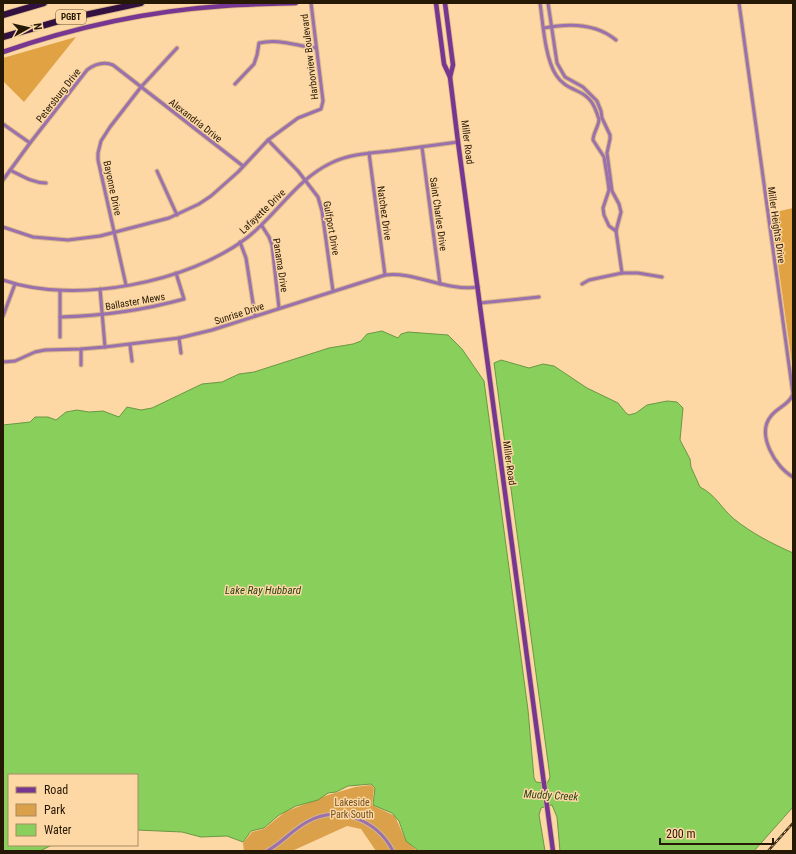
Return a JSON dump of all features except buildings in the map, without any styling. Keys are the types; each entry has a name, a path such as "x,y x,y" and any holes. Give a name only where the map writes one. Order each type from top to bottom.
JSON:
{"highway":[{"name":"PGBT","path":"3,15 44,3"},
{"name":"PGBT","path":"3,37 66,19 141,3"}],"main road":[{"path":"3,52 58,36 156,14 223,6 296,3"},
{"name":"Miller Road","path":"436,3 444,64 450,77 553,851"},
{"name":"Miller Road","path":"445,3 453,65 450,77"}],"street":[{"name":"Harborview Boulevard","path":"3,227 22,234 57,240 89,238 146,225 177,214 199,204 211,196 268,140 298,118 321,109 323,106 324,101 311,3"},
{"path":"540,3 548,58 555,74 567,87 588,97 591,100 599,119 593,140 594,144 604,157 612,191 619,204 621,212 616,231 622,273"},
{"path":"548,3 557,63 560,71 565,77 584,88 597,101 602,118 610,135 607,153 609,190 603,208 604,215 609,226 616,231"},
{"name":"Miller Heights Drive","path":"739,3 793,394 791,399 778,408 770,417 766,428 766,440 775,459 787,474 793,477"},
{"path":"544,28 571,24 598,29 609,34 616,40"},
{"path":"235,84 254,64 259,43 280,41 316,48"},
{"name":"Bayonne Drive","path":"126,285 103,184 98,153 103,137 140,87 177,48"},
{"name":"Petersburg Drive","path":"3,180 30,143 87,70 92,66 101,63 112,65 140,87"},
{"name":"Alexandria Drive","path":"140,87 243,166"},
{"path":"3,124 30,143"},
{"name":"Gulfport Drive","path":"268,140 288,160 312,188 321,204 334,291"},
{"name":"Lafayette Drive","path":"3,280 15,284 60,291 146,282 176,273 210,260 240,242 262,226 305,181 322,168 337,160 345,157 369,153 458,142"},
{"name":"Saint Charles Drive","path":"422,147 440,284"},
{"name":"Natchez Drive","path":"369,153 386,275"},
{"path":"10,170 30,180 46,183"},
{"path":"157,171 177,214"},
{"name":"Panama Drive","path":"262,226 272,245 279,308"},
{"path":"240,242 246,258 255,316"},
{"name":"Ballaster Mews","path":"60,317 140,310 184,299 176,273"},
{"path":"582,284 589,280 622,273 638,273 662,277"},
{"name":"Sunrise Drive","path":"3,362 15,361 35,352 45,350 130,345 179,338 212,330 386,275 403,276 466,288 478,287"},
{"path":"3,316 15,284"},
{"path":"100,288 105,347"},
{"path":"60,291 60,337"},
{"path":"480,303 539,297"},
{"path":"179,338 181,353"},
{"path":"130,345 132,361"},
{"path":"81,349 82,365"},
{"path":"267,851 282,842 293,831 309,821 324,816 337,815 354,817 369,824 384,838 392,851"}],"green space":[{"name":"Lakeside Park South","path":"371,785 374,788 372,805 395,816 405,839 417,851 376,851 361,829 347,826 292,851 244,851 243,843 252,832 264,829 285,812 325,796 355,787"}],"shaded area":[{"path":"76,37 24,102 3,81 3,58"},
{"path":"793,208 793,371 771,213"}],"water":[{"name":"Lake Ray Hubbard","path":"382,331 398,338 401,334 408,332 448,335 462,349 484,381 528,710 534,778 536,782 548,782 550,777 494,363 501,360 529,368 543,364 554,366 587,388 618,403 629,415 636,413 647,405 667,401 677,402 683,408 680,440 690,459 691,467 700,487 706,490 729,515 748,529 777,546 793,553 793,807 754,851 560,851 557,817 552,805 541,808 539,815 545,851 419,851 406,841 399,821 392,813 373,805 375,788 371,784 348,786 336,792 328,793 318,800 296,806 279,815 264,828 251,831 243,842 227,836 201,837 182,832 138,830 138,774 8,774 8,846 50,846 40,851 3,851 3,425 30,422 35,417 48,417 56,420 66,412 77,410 89,412 103,411 119,417 127,407 141,410 152,408 202,384 222,382 239,374 254,372 329,348 353,344 361,341 367,334"}],"railway":[{"path":"768,851 793,823"}],"water label":[{"name":"Muddy Creek","path":"551,795"}]}
